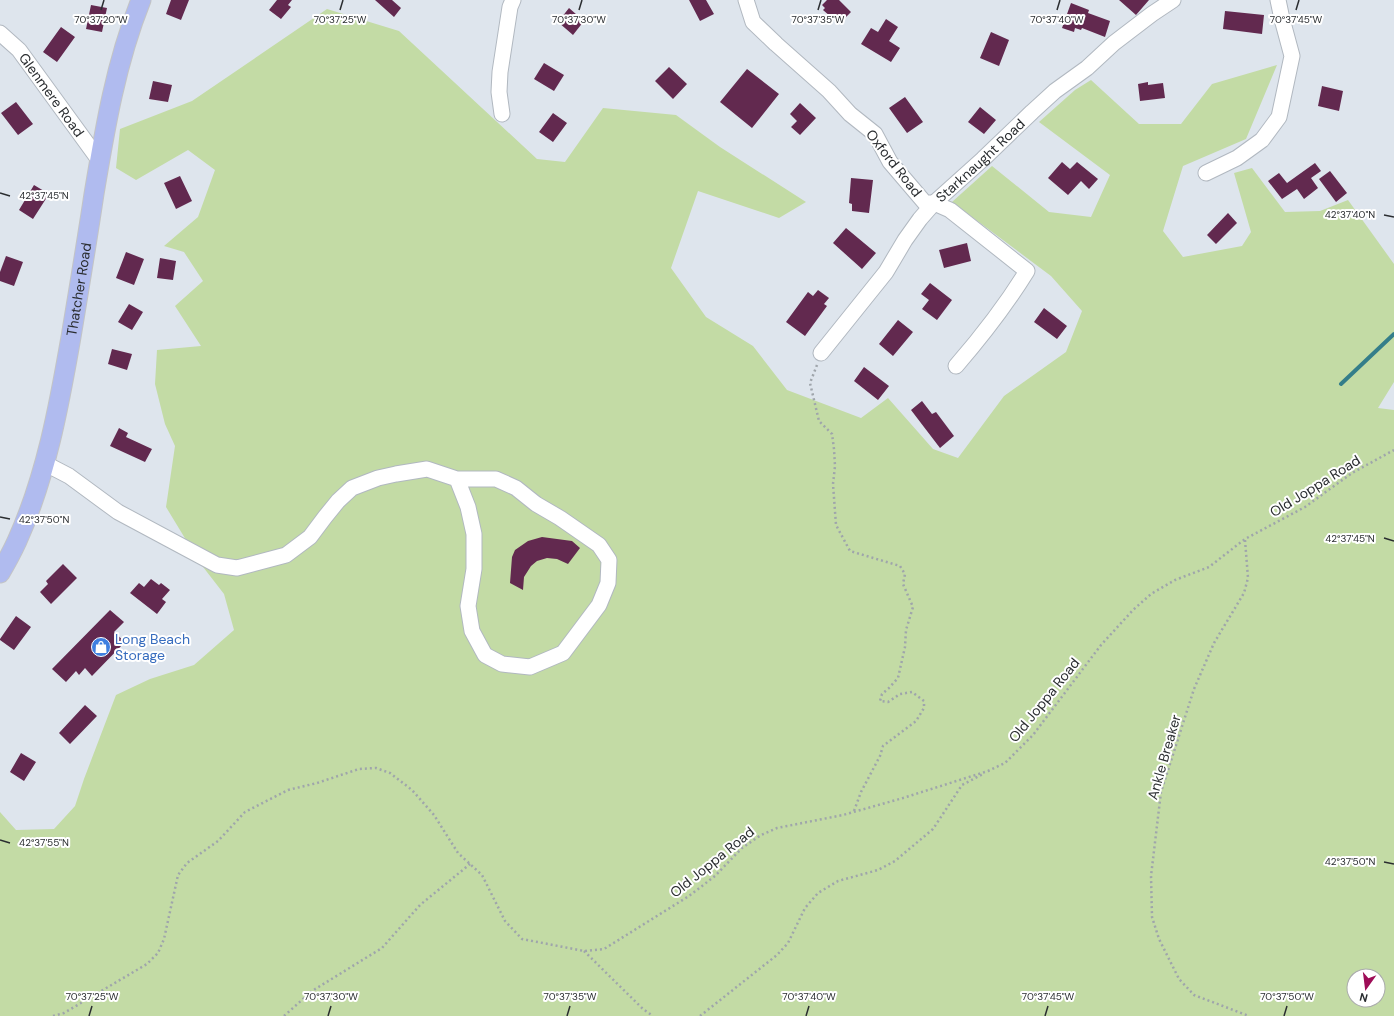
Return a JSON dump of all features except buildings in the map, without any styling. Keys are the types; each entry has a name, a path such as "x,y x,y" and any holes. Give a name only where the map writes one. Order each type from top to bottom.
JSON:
{"main road":[{"name":"Thatcher Road","path":"0,573 17,542 34,497 51,437 66,363 100,160 116,78 129,29 141,0"}],"street":[{"path":"502,114 499,92 500,72 510,6 513,0"},
{"name":"Oxford Road","path":"746,0 753,22 829,91 850,114 875,134 890,162 925,203 934,203 950,210 1027,272 1010,299 956,366"},
{"name":"Starknaught Road","path":"821,353 886,272 908,235 934,203 1055,91 1087,68 1114,43 1145,19 1173,0"},
{"path":"1206,173 1237,158 1262,140 1278,117 1292,56 1278,0"},
{"name":"Glenmere Road","path":"0,33 19,50 100,160"},
{"path":"44,463 69,476 118,512 217,565 237,568 286,555 310,537 338,501 352,488 378,478 427,469 457,480 496,479 516,488 536,504 560,518 599,545 609,560 608,583 599,604 563,653 530,667 502,664 485,655 472,631 468,606 474,569 474,534 468,507 457,480"}],"path":[{"path":"821,353 810,383 819,421 832,434 835,466 833,484 836,525 850,551 900,566 905,574 903,584 913,607 906,630 905,647 898,678 882,694 880,701 888,702 900,694 912,692 924,701 924,708 916,721 883,746 880,756 861,792 854,812"},
{"name":"Old Joppa Road","path":"53,1016 64,1013 147,964 158,953 164,939 178,875 187,863 218,841 245,812 288,790 317,783 359,769 376,768 390,773 412,790 434,815 458,853 482,875 505,922 522,939 584,951 604,950 690,896 715,876 742,848 761,835 777,828 854,812 903,798 988,771 1005,763 1033,735 1101,645 1133,610 1151,594 1175,580 1209,567 1245,539 1305,507 1352,473 1394,450"},
{"name":"Ankle Breaker","path":"1245,539 1248,578 1244,593 1214,643 1192,697 1161,792 1151,876 1152,916 1159,939 1179,979 1194,994 1248,1016"},
{"path":"700,1016 777,955 788,943 805,908 818,894 838,880 878,870 895,861 933,829 962,785 988,771"},
{"path":"284,1016 312,991 382,948 420,905 470,864"},
{"path":"584,951 643,1009 653,1016"}],"green space":[{"path":"327,9 399,31 537,159 565,162 603,108 676,115 720,147 806,202 779,218 698,191 671,268 706,317 753,346 787,390 861,418 888,398 933,449 958,458 1004,396 1066,352 1082,311 1051,276 952,202 992,166 1049,212 1091,217 1110,175 1039,122 1075,90 1091,80 1139,124 1181,124 1212,84 1277,65 1246,139 1183,166 1163,231 1183,257 1242,246 1251,232 1234,173 1252,168 1285,212 1320,211 1348,200 1394,264 1394,382 1378,408 1394,410 1394,1016 0,1016 0,812 16,830 54,829 75,806 116,695 150,679 194,665 234,630 224,594 200,563 166,507 175,446 165,424 155,384 157,350 201,346 175,306 203,281 184,252 164,246 198,217 215,170 188,150 136,180 116,168 120,129 192,101"}],"waterway":[{"path":"1341,384 1394,334"}],"place":[{"name":"Long Beach Storage","path":"101,647"}]}
